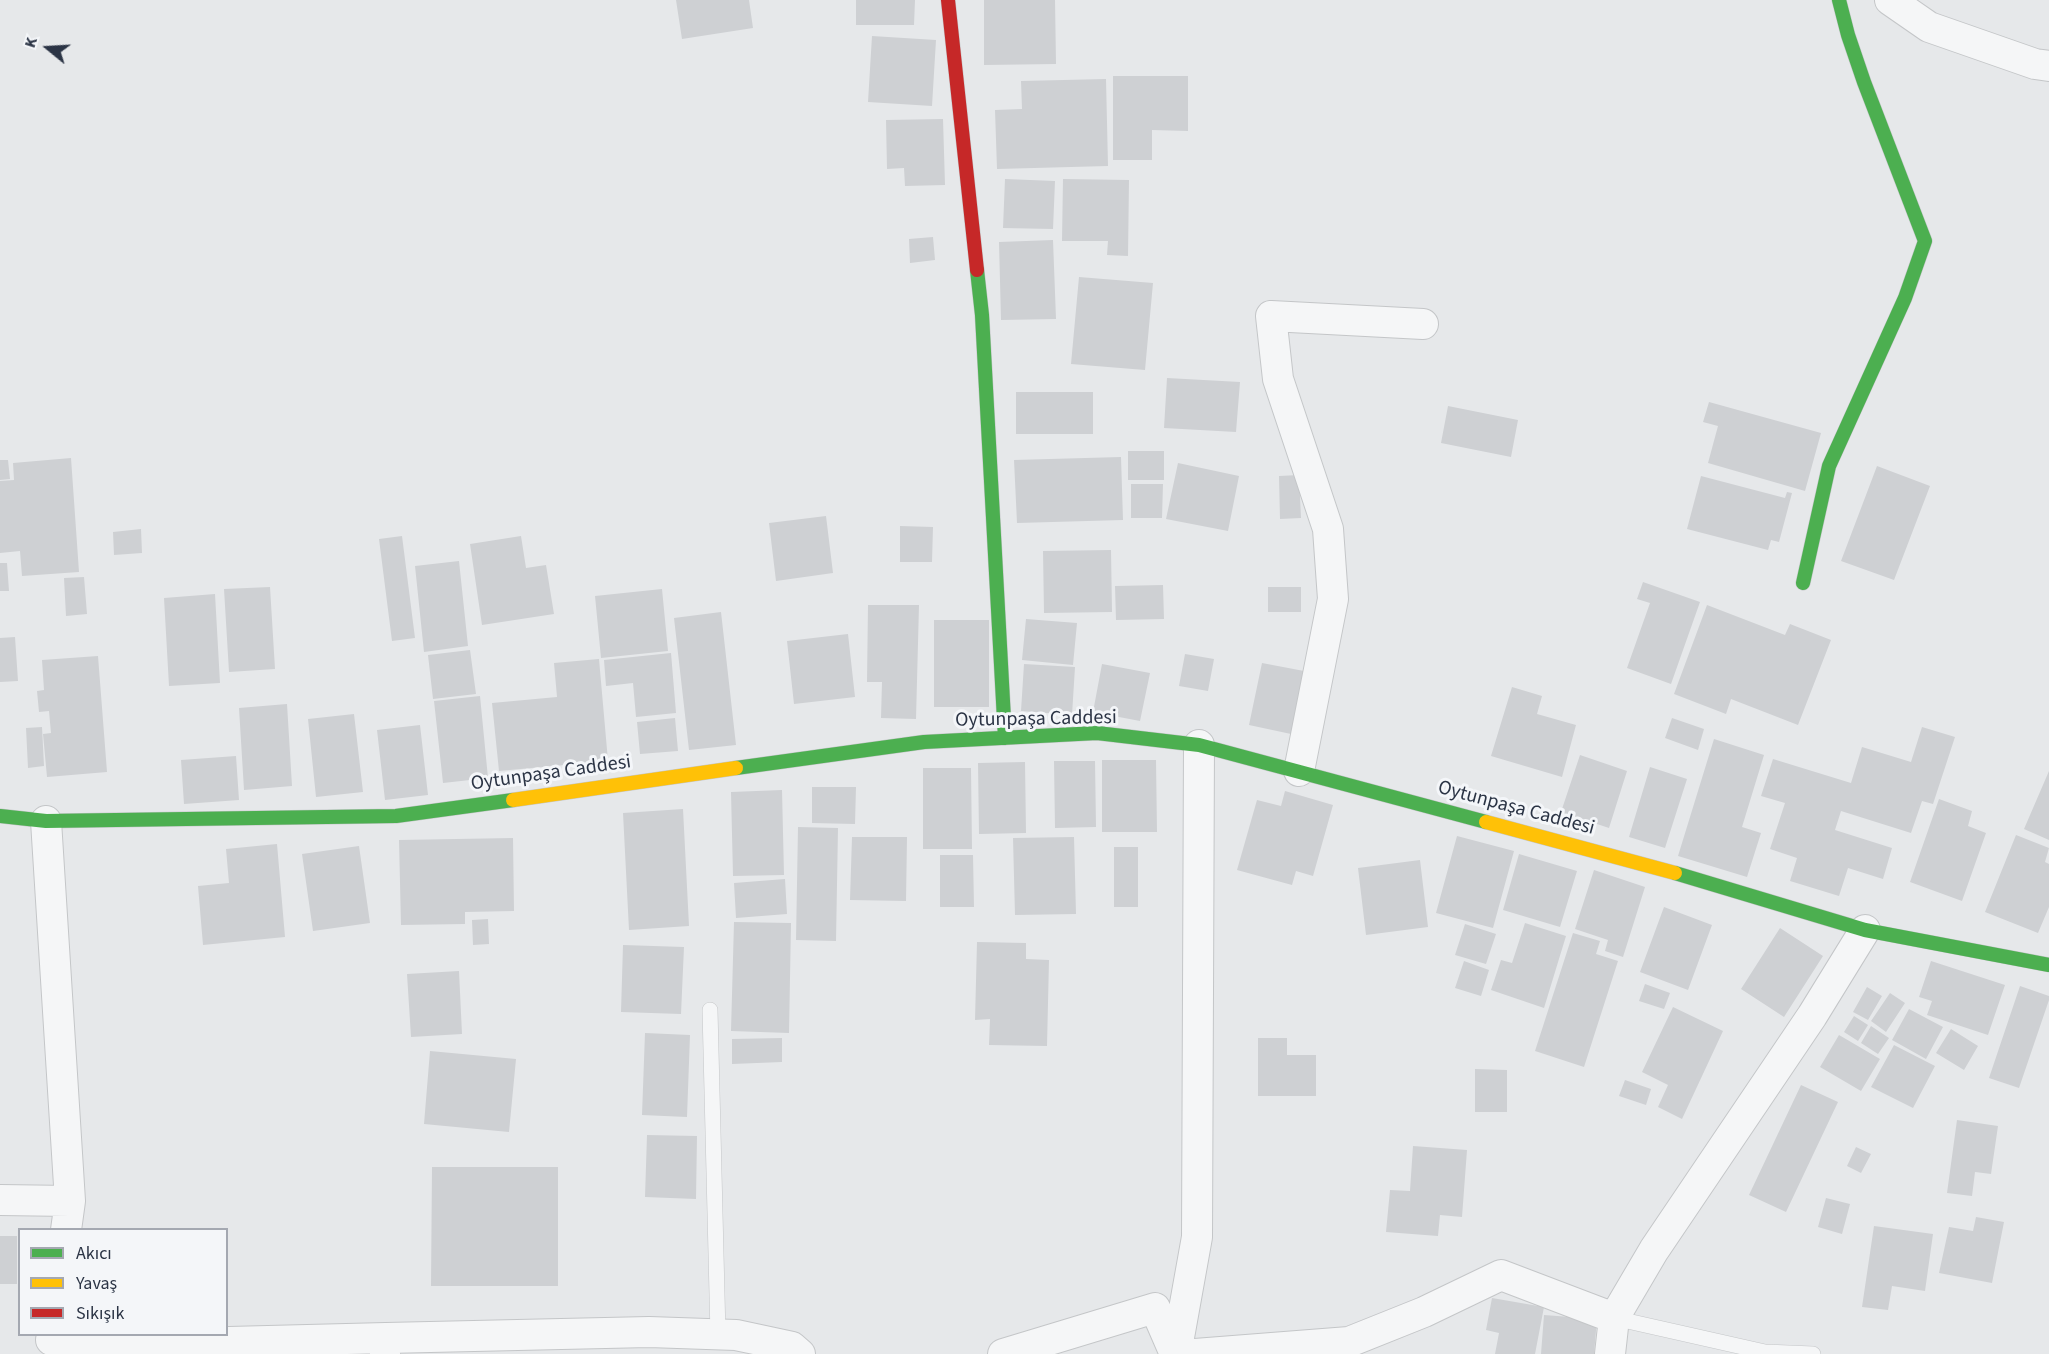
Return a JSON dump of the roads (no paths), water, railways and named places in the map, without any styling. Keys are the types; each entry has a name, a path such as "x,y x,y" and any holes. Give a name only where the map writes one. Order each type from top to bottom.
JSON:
{"street":[{"path":"948,0 982,315 1005,738"},
{"path":"1803,583 1829,466 1905,298 1925,241 1864,82 1839,0"},
{"path":"1890,0 1929,27 2035,64 2049,66"},
{"path":"1299,771 1333,599 1328,529 1278,379 1271,316 1423,324"},
{"name":"Oytunpaşa Caddesi","path":"0,816 46,821 396,816 924,742 1097,734 1199,745 1637,862 1865,930 2049,965"},
{"path":"1176,1354 1197,1237 1199,745"},
{"path":"0,1200 68,1215 46,821"},
{"path":"1610,1354 1614,1318 1654,1250 1812,1016 1865,930"},
{"path":"1195,1354 1349,1342 1424,1312 1501,1275 1614,1318"},
{"path":"1003,1354 1155,1308 1176,1354"},
{"path":"49,1343 229,1342 386,1346 649,1332 736,1335 792,1347 800,1354"}],"lane":[{"path":"710,1010 718,1335"},
{"path":"1614,1318 1765,1352 1813,1354"}]}
